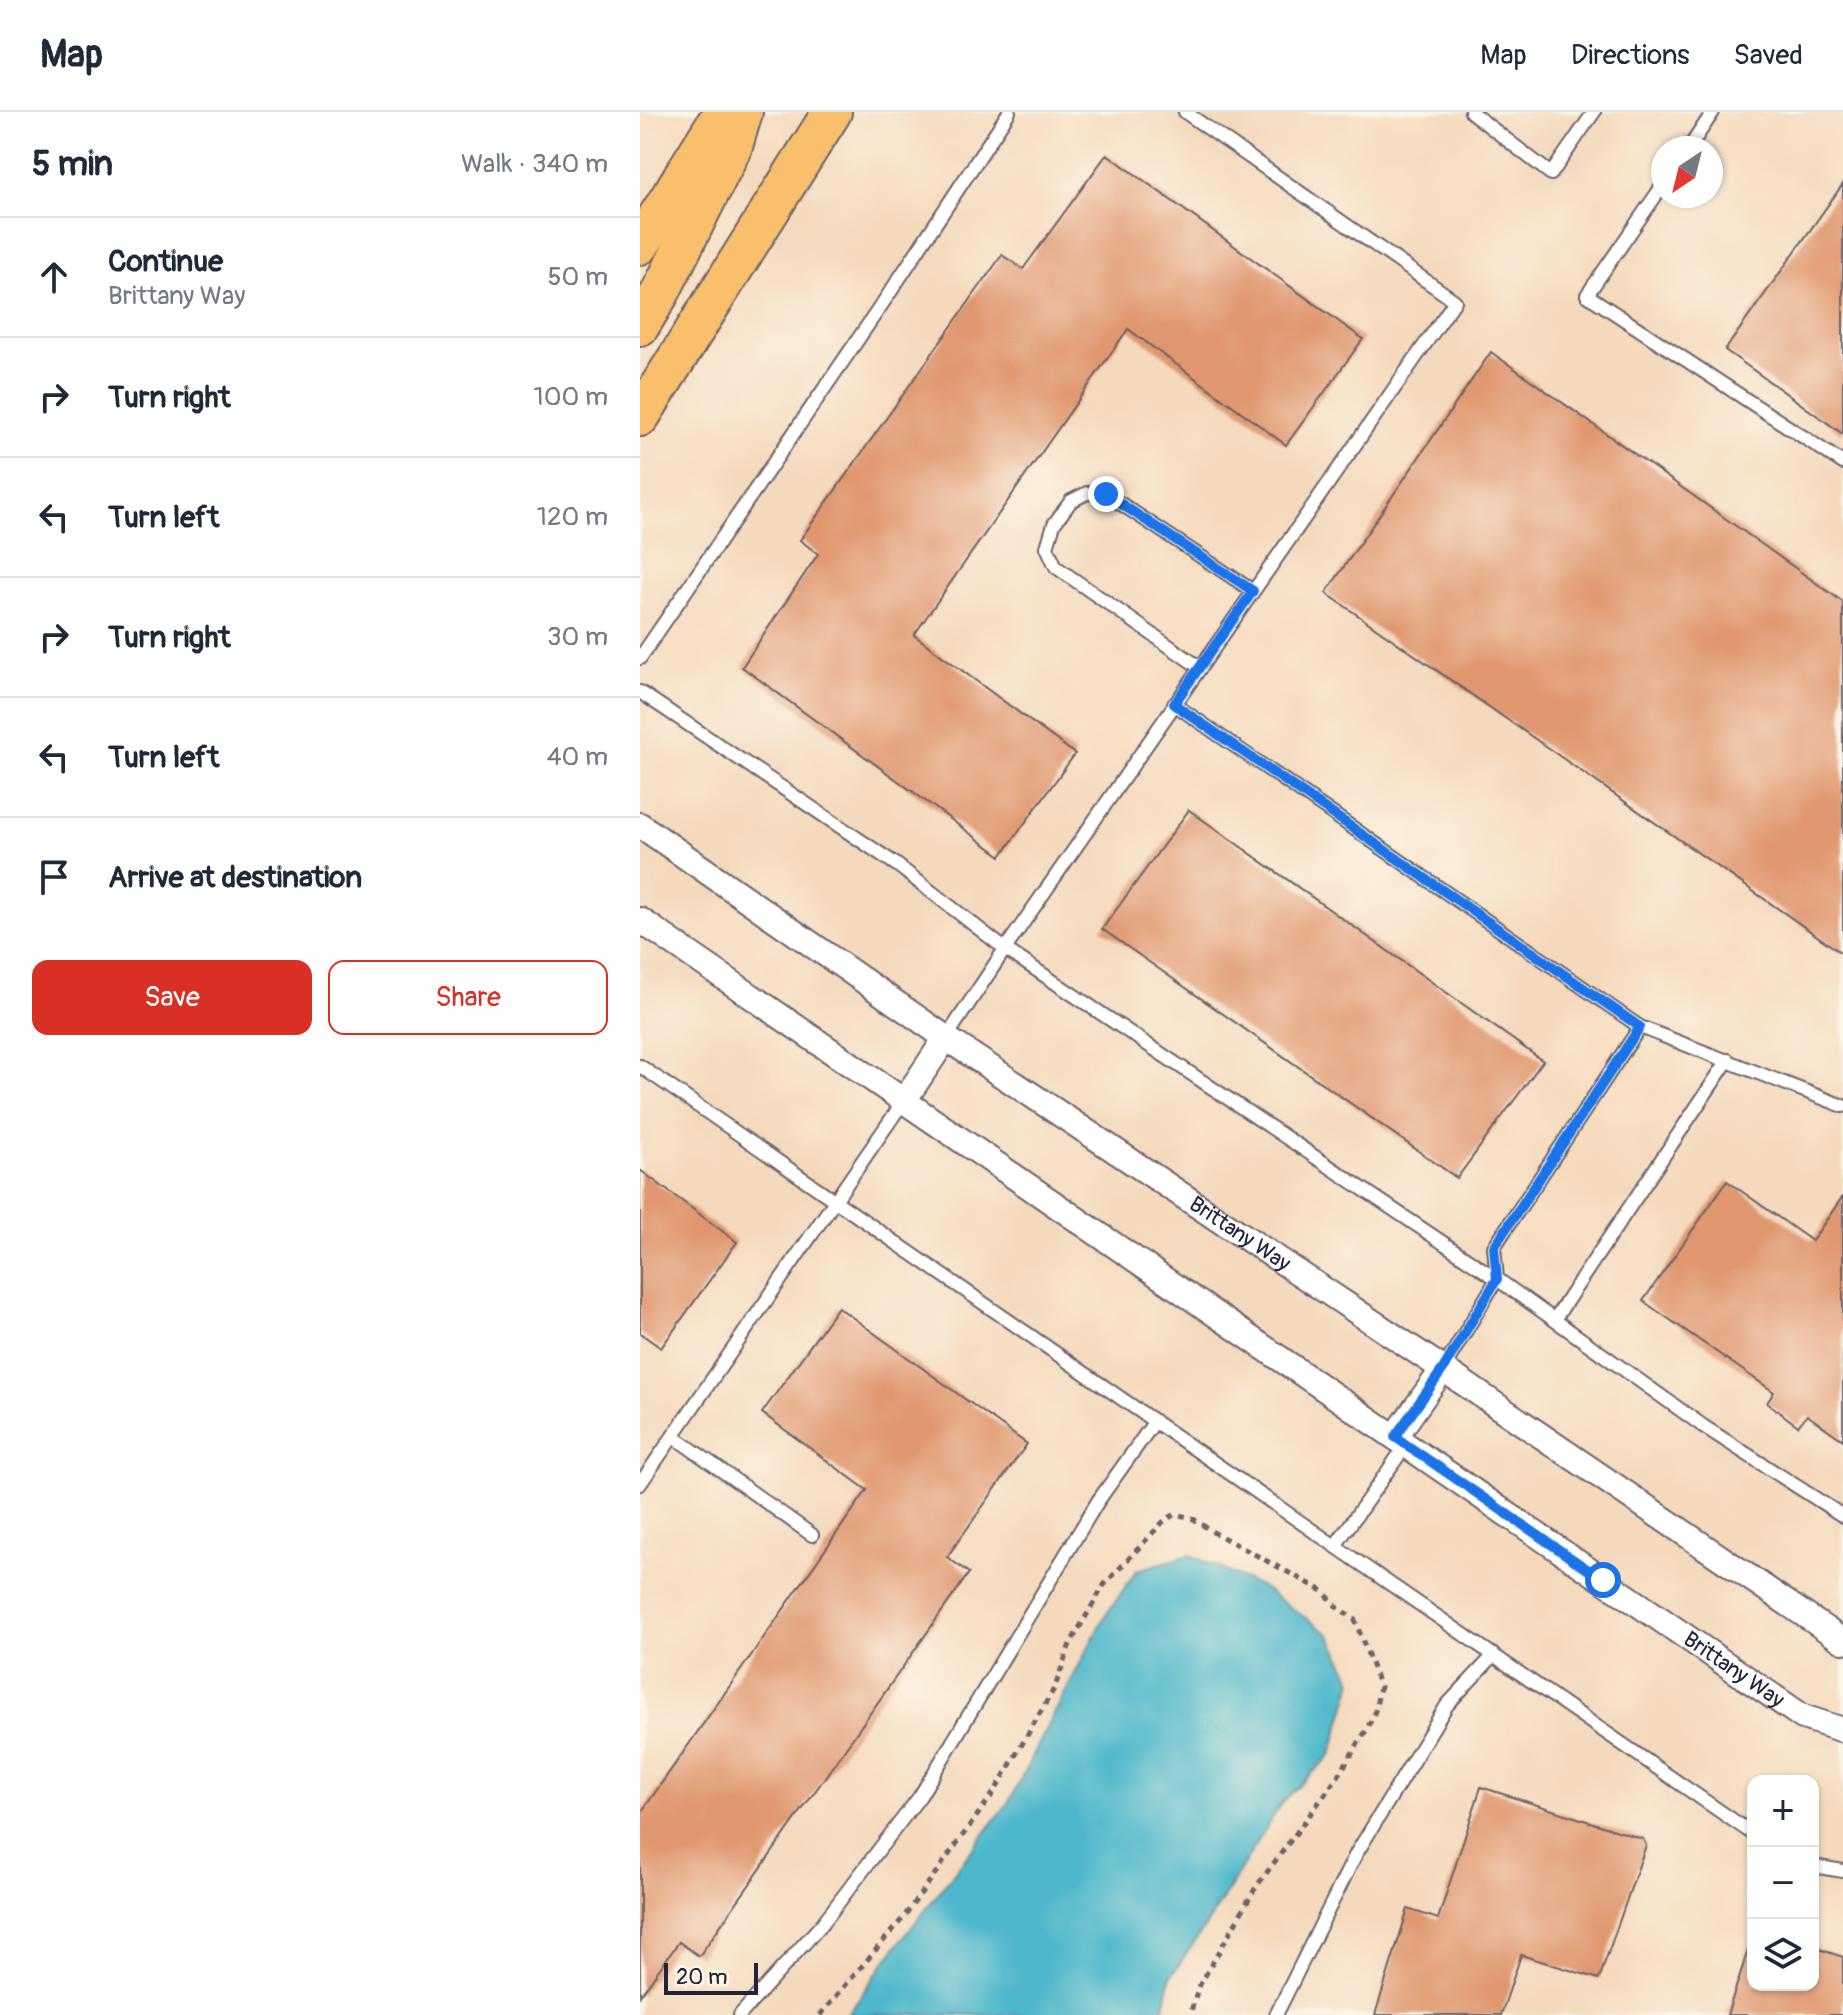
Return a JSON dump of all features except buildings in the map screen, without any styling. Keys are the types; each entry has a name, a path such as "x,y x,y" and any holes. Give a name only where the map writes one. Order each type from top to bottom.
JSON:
{"main road":[{"path":"640,245 723,112"},
{"path":"640,326 660,293 733,146 743,112"},
{"path":"691,334 802,112"},
{"path":"640,417 832,112"}],"street":[{"name":"Brittany Way","path":"640,825 946,1038 1443,1369 1843,1641"},
{"name":"Brittany Way","path":"640,920 1803,1717 1843,1730"},
{"path":"903,1102 946,1038"},
{"path":"1400,1441 1443,1369"}],"lane":[{"path":"640,658 891,291 1009,112"},
{"path":"946,1038 1199,667 1455,301 1185,112"},
{"path":"1471,112 1551,174 1594,112"},
{"path":"1697,136 1713,112"},
{"path":"1651,202 1587,295 1843,463"},
{"path":"1199,667 1056,567 1047,547 1054,524 1071,501 1087,493 1106,494 1253,591"},
{"path":"640,692 897,865 1005,949 1497,1279 1703,1426 1843,1516"},
{"path":"1174,704 1640,1027 1843,1106"},
{"path":"1443,1369 1497,1279 1494,1247 1640,1027"},
{"path":"1554,1320 1728,1060"},
{"path":"640,1066 1747,1830"},
{"path":"640,1484 903,1102"},
{"path":"740,2015 822,1924 920,1796 1098,1501 1155,1421"},
{"path":"673,1436 812,1535"},
{"path":"1335,1546 1400,1441"},
{"path":"1276,2015 1356,1854 1447,1705 1494,1655"},
{"path":"1819,1867 1843,1871"}],"path":[{"path":"820,2015 903,1918 995,1791 1055,1687 1070,1644 1104,1585 1163,1522 1175,1514 1192,1518 1323,1591 1355,1620 1380,1687 1367,1729 1337,1778 1256,1887 1198,1988 1190,2015"}],"water":[{"path":"1190,1555 1260,1586 1330,1635 1353,1681 1331,1755 1282,1802 1209,1921 1171,1976 1162,2015 847,2015 1009,1802 1102,1621 1137,1570"}],"route":[{"path":"1106,494 1253,591 1174,704 1640,1027 1494,1247 1497,1279 1443,1369 1395,1437 1603,1580"}]}
